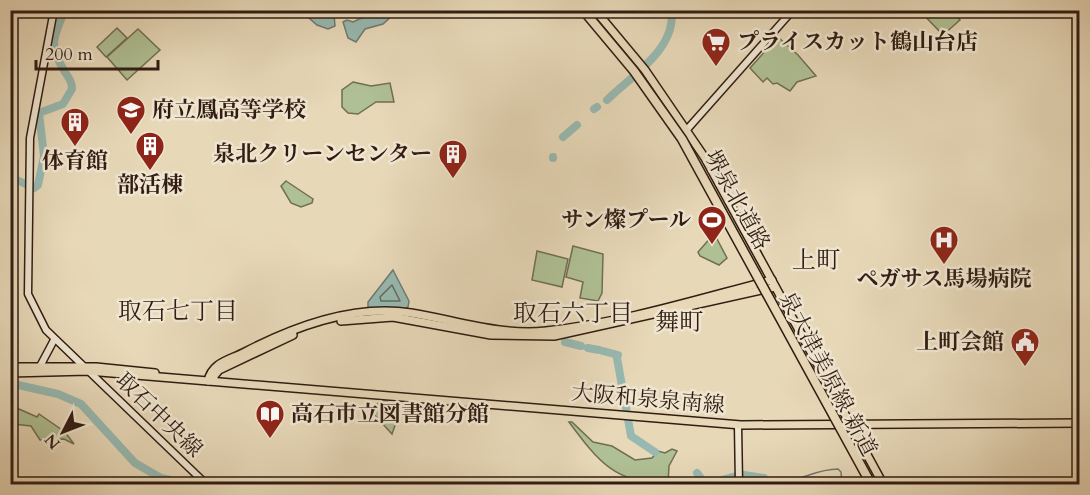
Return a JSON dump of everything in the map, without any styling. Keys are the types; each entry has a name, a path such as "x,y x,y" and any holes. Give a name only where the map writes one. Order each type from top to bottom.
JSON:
{"highway":[{"name":"堺泉北道路","path":"583,10 634,70 682,139 869,484"},
{"name":"堺泉北道路","path":"593,10 638,66 691,143 878,484"}],"main road":[{"name":"泉大津美原線 新道","path":"579,10 629,70 677,138 869,484"},
{"name":"泉大津美原線 新道","path":"593,10 639,62 687,131 883,484"},
{"path":"211,381 216,365 283,334 327,319 357,313 409,313 484,327 543,331 592,324 773,283"},
{"name":"大阪和泉泉南線","path":"10,367 126,369 172,378 738,424 1080,423"},
{"name":"大阪和泉泉南線","path":"10,373 38,369"}],"street":[{"name":"取石中央線","path":"54,10 30,138 26,279 28,294 37,317 54,340 206,484"},
{"path":"677,138 687,131 793,10"},
{"path":"38,369 54,340"},
{"path":"738,424 740,484"}],"green space":[{"path":"919,10 953,11 960,20 943,35"},
{"path":"117,28 127,38 106,57 97,47"},
{"path":"138,29 160,50 127,80 107,57"},
{"path":"778,37 816,76 797,82 790,91 777,83 773,84 767,78 763,82 750,68"},
{"path":"353,82 371,86 390,83 394,102 376,102 358,114 348,113 342,107 342,90"},
{"path":"286,181 313,199 312,203 301,207 291,203 281,186"},
{"name":"サン燦プール","path":"712,236 717,239 727,258 719,265 700,256 698,252"},
{"path":"573,246 603,254 602,293 598,301 580,298 583,282 566,277"},
{"path":"537,251 568,259 562,287 532,280"},
{"path":"382,401 387,401 399,414 392,434 369,409"},
{"path":"19,409 37,417 39,414 65,432 74,444 64,439 40,440 31,426 13,424 11,430 11,413"},
{"path":"569,422 572,422 593,442 612,446 635,460 652,458 658,451 665,453 672,449 677,451 669,466 668,484 634,480 621,475 599,459"}],"water":[{"path":"301,11 336,11 335,26 328,29 317,25"},
{"path":"381,11 397,11 383,24 365,29 356,42 348,38 343,22 347,20 353,22 368,15 374,17"},
{"path":"393,270 409,301 408,307 404,309 368,308 368,302"}],"waterway":[{"path":"10,181 17,180 34,188 38,185 44,156 39,113 63,104 72,89 54,48 55,35 65,10"},
{"path":"607,100 660,49 671,24 671,10"},
{"path":"563,137 577,125"},
{"path":"565,342 581,346"},
{"path":"588,348 599,350"},
{"path":"603,351 618,355"},
{"path":"617,358 631,436 655,452"},
{"path":"10,379 18,385 58,394 81,404 135,463 161,478 188,484"},
{"path":"764,478 775,481 793,480 818,472 838,469 841,472 842,484"},
{"path":"697,473 703,481 711,483 736,476"},
{"path":"744,475 764,478 764,484"}],"place":[{"name":"プライスカット鶴山台店","path":"716,68"},
{"name":"府立鳳高等学校","path":"131,136"},
{"name":"体育館","path":"75,148"},
{"name":"部活棟","path":"150,172"},
{"name":"泉北クリーンセンター","path":"453,180"},
{"name":"サン燦プール","path":"712,246"},
{"name":"ペガサス馬場病院","path":"944,266"},
{"name":"上町会館","path":"1025,368"},
{"name":"高石市立図書館分館","path":"270,440"}],"district":[{"name":"上町","path":"816,260"},
{"name":"取石七丁目","path":"178,311"},
{"name":"取石六丁目","path":"573,313"},
{"name":"舞町","path":"679,322"}]}
